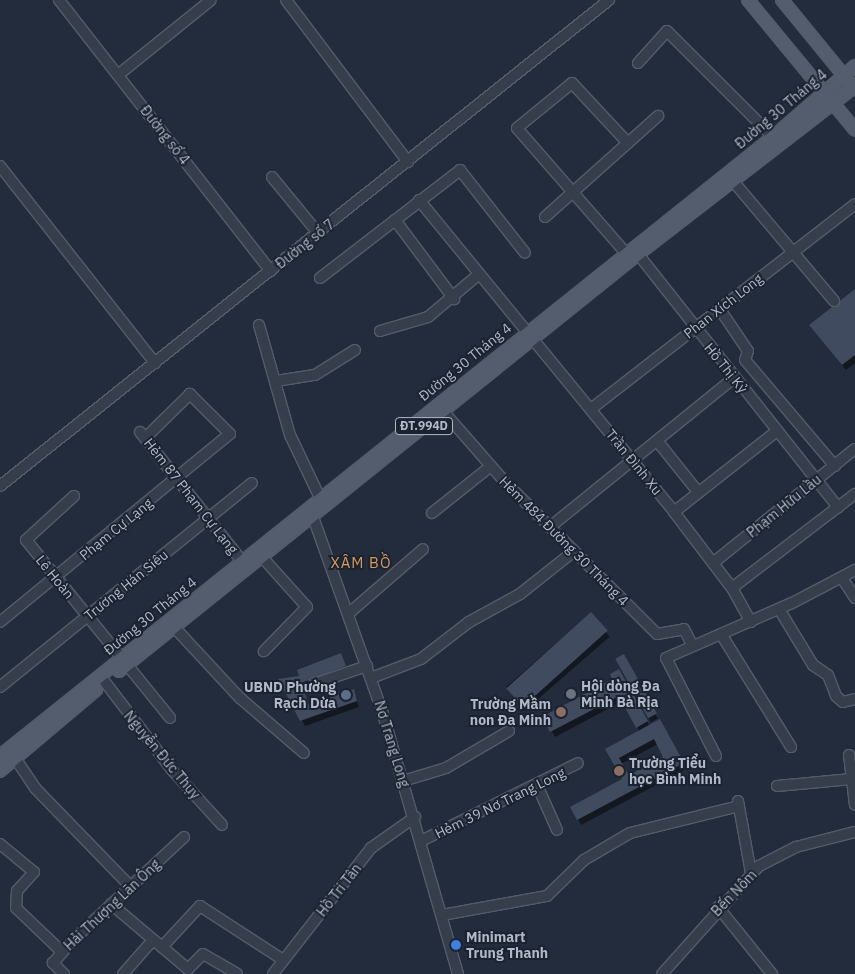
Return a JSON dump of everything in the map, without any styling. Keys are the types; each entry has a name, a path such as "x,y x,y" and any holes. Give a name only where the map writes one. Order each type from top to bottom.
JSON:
{"main road":[{"path":"748,0 855,130"},
{"path":"782,0 854,88"},
{"name":"Đường 30 Tháng 4","path":"324,501 443,411 625,252 773,138 855,66"},
{"name":"Đường 30 Tháng 4","path":"0,771 105,682 123,662 242,561 309,513 530,336 854,88"},
{"name":"Đường 30 Tháng 4","path":"0,756 123,662 174,627 262,557 309,513"}],"street":[{"name":"Đường số 4","path":"59,0 271,270"},
{"path":"118,75 211,0"},
{"path":"286,0 408,162"},
{"name":"Đường số 7","path":"0,486 609,0"},
{"path":"638,62 667,32 773,138"},
{"path":"625,252 517,128 572,83 628,143"},
{"path":"545,217 658,116"},
{"path":"0,166 155,363"},
{"path":"320,278 419,200 463,170 525,253"},
{"path":"272,177 318,233"},
{"path":"734,181 793,249 834,302"},
{"name":"Trần Đình Xu","path":"419,200 674,512 732,588 750,622"},
{"name":"Phan Xích Long","path":"591,409 721,311 793,249 855,204"},
{"path":"395,220 454,299"},
{"name":"Hồ Thị Kỷ","path":"638,254 695,330 838,507"},
{"path":"380,331 428,317 454,299 479,274"},
{"path":"721,311 748,351 745,360 835,466"},
{"path":"260,325 290,435 324,501"},
{"path":"276,381 315,375 355,350"},
{"path":"550,527 577,501 634,462 734,378"},
{"name":"Hẻm 87 Phạm Cự Lạng","path":"230,434 190,394 142,435 242,561"},
{"name":"Hẻm 484 Đường 30 Tháng 4","path":"443,411 490,466 657,634 684,629 692,645"},
{"path":"674,512 777,431"},
{"name":"Phạm Cự Lạng","path":"0,622 178,480 230,434"},
{"path":"658,442 698,492"},
{"name":"Phạm Hữu Lầu","path":"713,564 855,449"},
{"path":"432,513 490,466"},
{"name":"Trương Hán Siêu","path":"0,687 252,483"},
{"path":"732,588 855,494"},
{"name":"Lê Hoàn","path":"74,496 26,540 170,718"},
{"name":"Nơ Trang Long","path":"309,513 371,678 415,817 458,974"},
{"path":"348,614 423,549"},
{"path":"371,678 421,660 469,622 520,594 574,551"},
{"path":"262,557 306,607 264,650"},
{"path":"716,756 666,658 692,645 779,609 855,570"},
{"path":"842,578 855,598"},
{"path":"779,609 813,665 828,675 836,696 843,702 855,699"},
{"path":"174,627 240,698 304,753"},
{"path":"720,634 790,747"},
{"path":"314,684 367,666"},
{"name":"Nguyễn Đức Thụy","path":"105,682 172,770 222,825"},
{"path":"403,780 446,768 509,731"},
{"path":"849,755 855,805"},
{"path":"15,758 36,788 131,887"},
{"name":"Hẻm 39 Nơ Trang Long","path":"421,841 578,764"},
{"path":"777,786 852,779"},
{"path":"538,785 557,830"},
{"path":"442,915 547,896 584,860 630,833 738,803 751,873"},
{"name":"Hồ Tri Tân","path":"273,974 371,848 415,817"},
{"name":"Bến Nôm","path":"662,974 718,907 751,873 796,846 855,832"},
{"name":"Hải Thượng Lãn Ông","path":"64,974 53,963 62,952 184,837"},
{"path":"0,844 34,872 17,892 16,908 62,952"},
{"path":"111,904 188,969 203,954 237,974"},
{"path":"162,947 200,906 283,960"},
{"path":"718,907 772,974"},
{"path":"123,974 153,940"}],"building":[{"path":"855,289 855,355 842,365 809,325"},
{"path":"591,612 608,631 523,707 506,688"},
{"name":"UBND Phường Rạch Dừa","path":"341,653 346,666 301,683 309,705 354,689 357,701 300,721 278,679 299,676 297,670"},
{"path":"624,654 657,713 648,718 615,659"},
{"path":"619,669 648,721 636,728 619,696 550,732 542,717 612,679 610,674"},
{"path":"660,719 684,763 577,820 570,807 622,779 605,749","holes":["654,739 663,757 629,775 619,758"]}],"place":[{"name":"Hội dòng Đa Minh Bà Rịa","path":"571,694"},
{"name":"UBND Phường Rạch Dừa","path":"346,695"},
{"name":"Trường Mầm non Đa Minh","path":"561,712"},
{"name":"Trường Tiểu học Bình Minh","path":"619,771"},
{"name":"Minimart Trung Thanh","path":"456,945"}],"district":[{"name":"XÂM BỒ","path":"361,563"}]}
